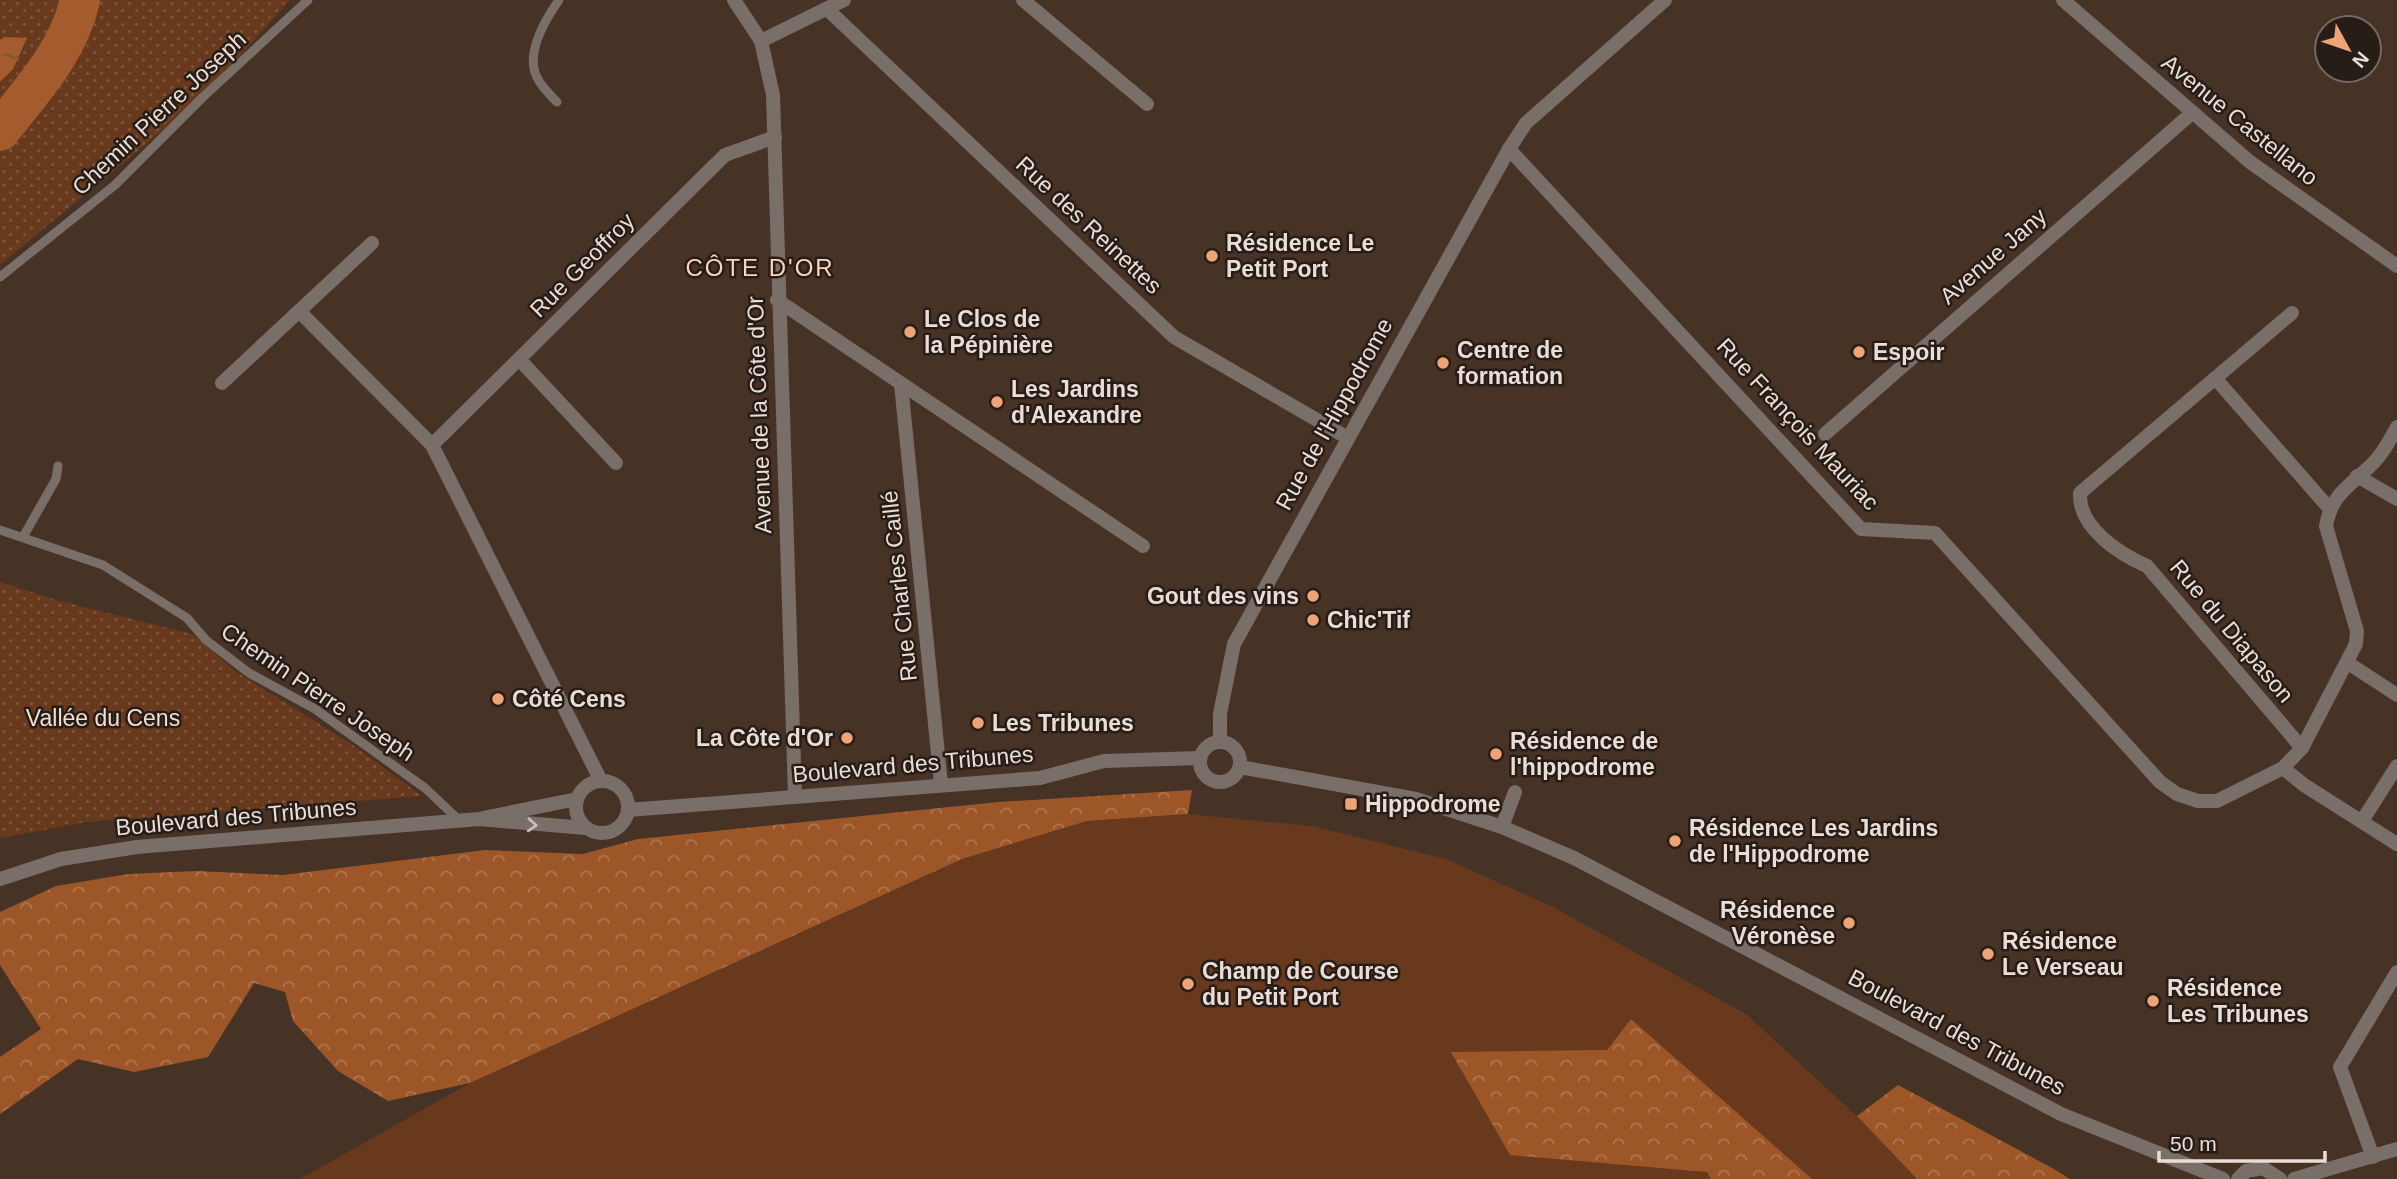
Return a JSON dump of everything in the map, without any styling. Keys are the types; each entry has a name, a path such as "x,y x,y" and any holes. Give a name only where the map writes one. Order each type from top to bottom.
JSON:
{"street":[{"name":"Avenue de la Côte d'Or","path":"734,0 761,41 774,95 777,300 794,796"},
{"path":"761,41 844,0"},
{"path":"1023,0 1147,104"},
{"name":"Rue de l'Hippodrome","path":"1220,741 1220,713 1234,644 1509,149 1526,123 1665,0"},
{"name":"Avenue Castellano","path":"2063,0 2250,162 2397,266"},
{"name":"Rue des Reinettes","path":"827,9 1174,337 1348,438"},
{"name":"Avenue Jany","path":"1825,434 2192,113"},
{"name":"Rue Geoffroy","path":"432,445 725,155 775,137"},
{"name":"Rue François Mauriac","path":"1509,149 1861,529 1935,533 2160,782 2178,794 2198,801 2217,802 2283,768 2302,748 2348,663 2356,645 2357,631 2326,526 2329,508"},
{"path":"222,383 372,243"},
{"path":"777,300 1143,546"},
{"path":"299,311 432,445 601,781"},
{"name":"Rue du Diapason","path":"2292,313 2080,493 2079,506 2085,517 2113,547 2147,566 2302,748"},
{"path":"519,359 616,463"},
{"path":"2215,378 2329,508 2357,476 2375,461 2397,427"},
{"name":"Rue Charles Caillé","path":"901,384 941,784"},
{"path":"2357,476 2397,499"},
{"path":"2348,663 2397,695"},
{"path":"1220,741 1236,749 1240,767 1233,778 1219,782 1202,772 1200,758 1207,746 1220,741"},
{"name":"Boulevard des Tribunes","path":"628,810 1040,778 1104,761 1200,758"},
{"path":"2362,821 2397,766"},
{"name":"Boulevard des Tribunes","path":"1240,767 1416,799 1502,827 1574,858 2061,1114 2223,1179"},
{"path":"2283,768 2304,785 2397,844"},
{"path":"601,781 612,783 621,789 628,810 626,819 612,831 603,833 586,828 579,820 577,799 591,784 601,781"},
{"path":"1502,827 1515,792"},
{"name":"Boulevard des Tribunes","path":"479,819 505,811 577,799"},
{"name":"Boulevard des Tribunes","path":"0,879 61,859 137,847 479,819 586,828"},
{"path":"2373,1157 2340,1068 2397,972"},
{"path":"2294,1179 2397,1149"},
{"path":"2238,1179 2246,1171 2263,1168 2280,1179"}],"lane":[{"name":"Chemin Pierre Joseph","path":"0,277 115,185 203,97 308,0"},
{"path":"557,102 537,79 535,52 545,19 559,0"},
{"path":"23,537 56,480 58,466"},
{"name":"Chemin Pierre Joseph","path":"0,530 103,565 187,618 206,640 249,673 315,709 425,788 460,821"}],"green space":[{"path":"0,0 290,0 236,60 165,128 0,265"},
{"name":"Vallée du Cens","path":"0,582 56,600 192,634 235,671 353,745 422,796 87,822 0,838"},
{"path":"1192,790 1188,814 1087,821 962,859 470,1083 388,1101 338,1071 293,1021 285,992 254,983 208,1057 134,1072 78,1059 0,1114 0,1057 41,1029 0,965 0,912 56,886 128,874 196,871 283,875 485,850 583,854 638,839 998,802"},
{"name":"Champ de Course du Petit Port","path":"1188,814 1312,826 1446,859 1555,908 1746,1014 1857,1116 1917,1179 300,1179 470,1083 962,859 1087,821"},
{"path":"1631,1019 1812,1179 1711,1179 1707,1172 1510,1155 1451,1052 1607,1050"},
{"path":"1898,1085 2070,1179 1917,1179 1857,1116"}],"water":[{"path":"4,37 27,38 13,69 0,82 0,40"}],"waterway":[{"path":"0,131 48,70 75,19 80,0"}],"place":[{"name":"Résidence Le Petit Port","path":"1212,256"},
{"name":"Le Clos de la Pépinière","path":"910,332"},
{"name":"Espoir","path":"1859,352"},
{"name":"Centre de formation","path":"1443,363"},
{"name":"Les Jardins d'Alexandre","path":"997,402"},
{"name":"Gout des vins","path":"1313,596"},
{"name":"Chic'Tif","path":"1313,620"},
{"name":"Côté Cens","path":"498,699"},
{"name":"Les Tribunes","path":"978,723"},
{"name":"La Côte d'Or","path":"847,738"},
{"name":"Résidence de l'hippodrome","path":"1496,754"},
{"name":"Hippodrome","path":"1351,804"},
{"name":"Résidence Les Jardins de l'Hippodrome","path":"1675,841"},
{"name":"Résidence Véronèse","path":"1849,923"},
{"name":"Résidence Le Verseau","path":"1988,954"},
{"name":"Champ de Course du Petit Port","path":"1188,984"},
{"name":"Résidence Les Tribunes","path":"2153,1001"}],"district":[{"name":"CÔTE D'OR","path":"760,268"}]}
